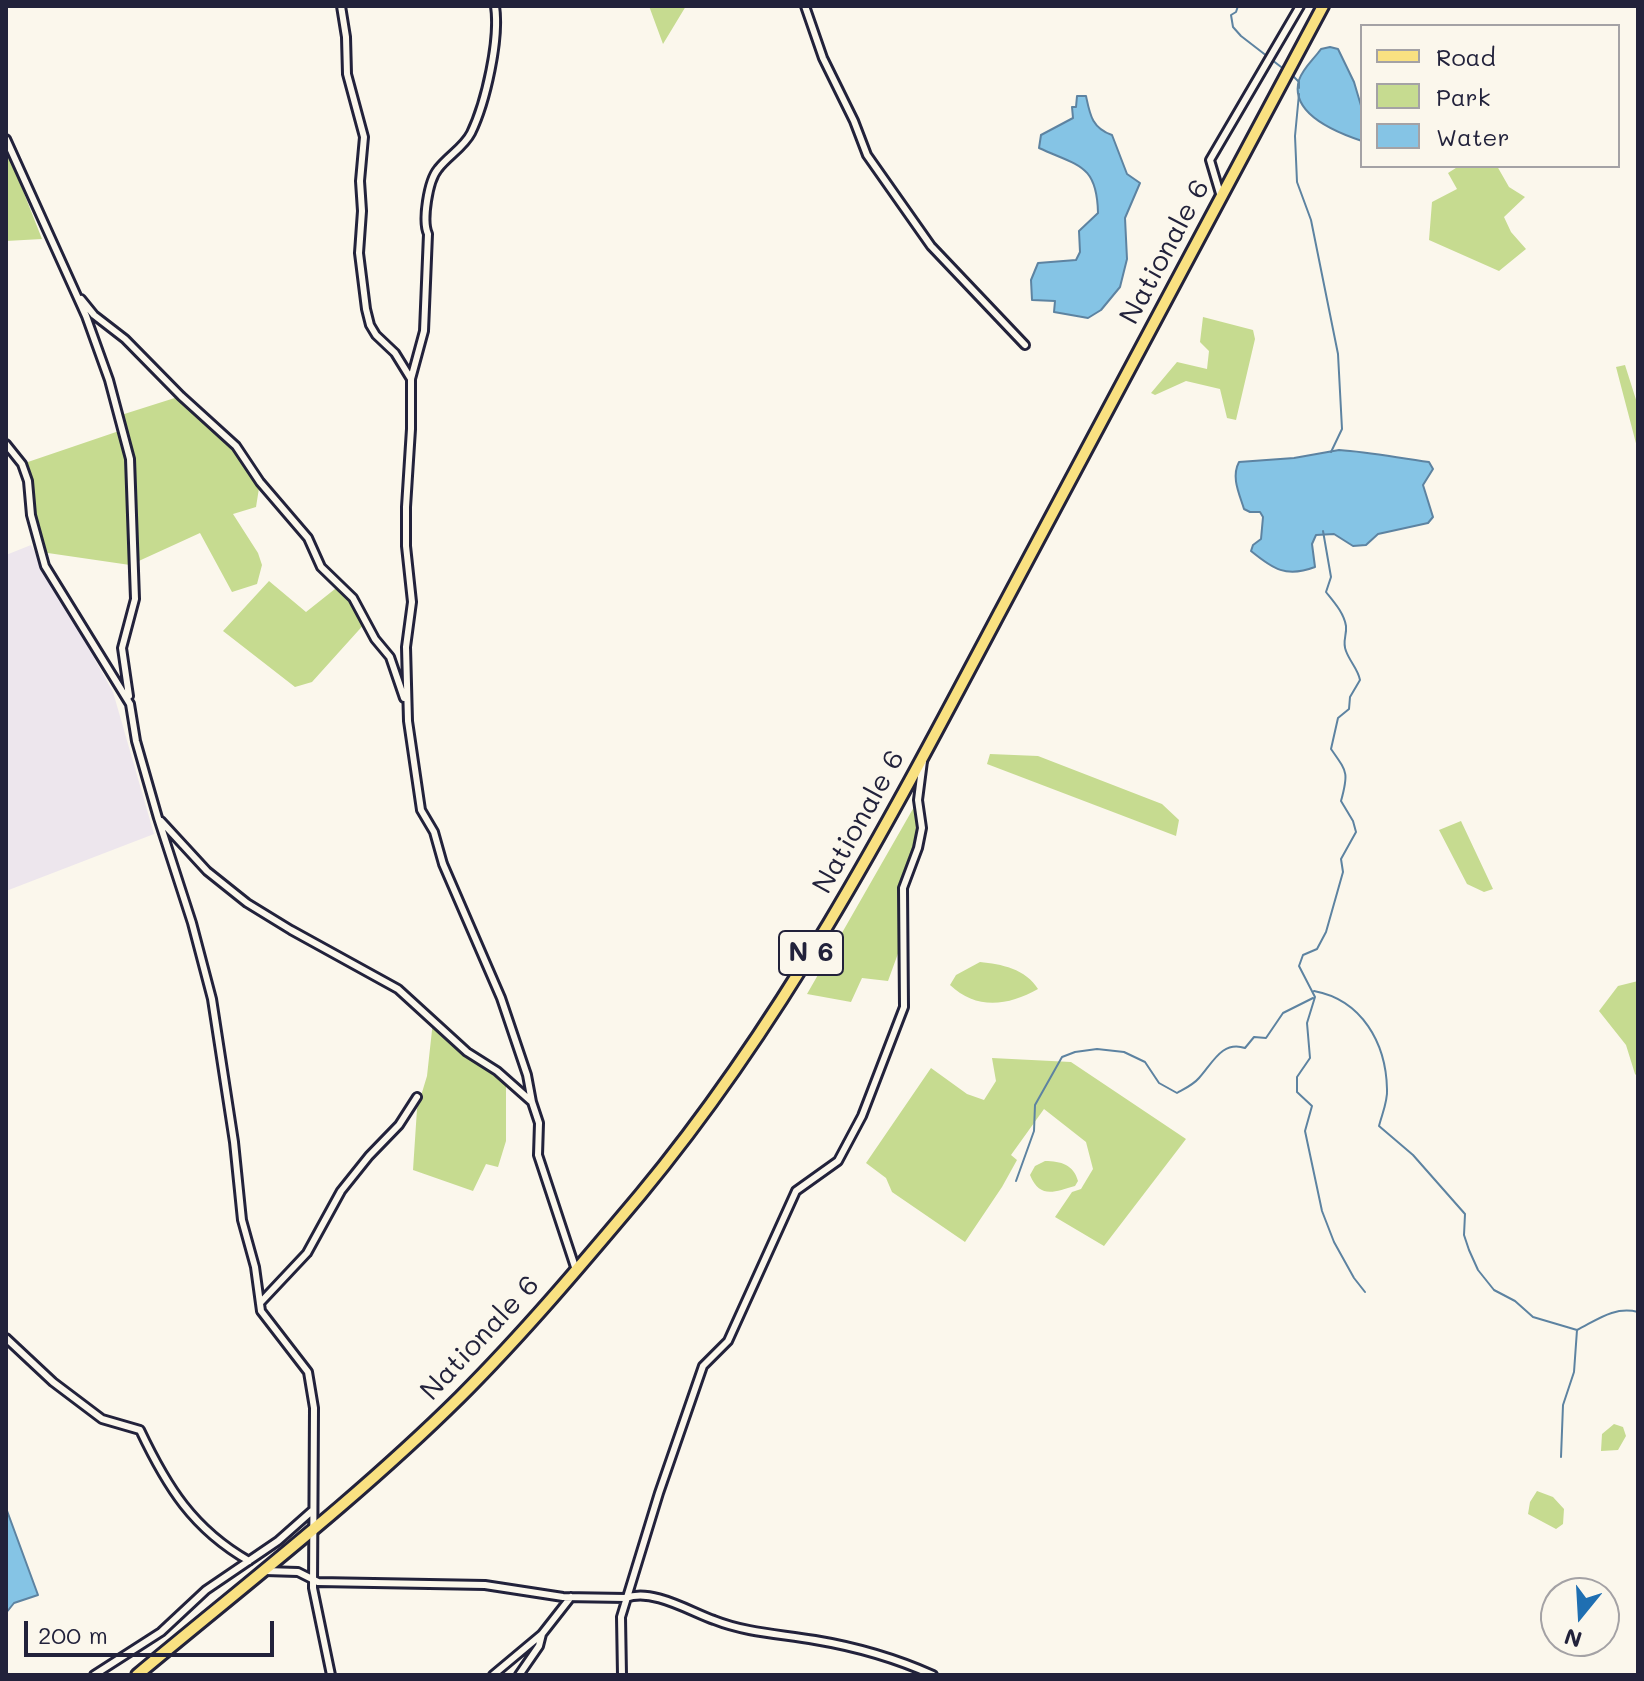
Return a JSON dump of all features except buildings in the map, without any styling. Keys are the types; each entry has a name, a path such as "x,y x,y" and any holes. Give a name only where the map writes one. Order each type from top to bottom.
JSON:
{"main road":[{"name":"Nationale 6","path":"137,1675 313,1530 461,1396 642,1193 766,1024 861,870 924,755 1323,6"}],"street":[{"path":"341,6 347,74 364,137 359,253 366,309 376,335 395,353 411,379"},
{"path":"495,6 497,24 480,109 470,134 438,168 424,225 428,234 424,331 411,379 406,546 412,602 406,647 406,701 421,810 434,832 443,864 501,998 527,1075 539,1123 538,1155 576,1270"},
{"path":"805,6 823,58 867,155 931,246 1025,345"},
{"path":"1221,197 1210,160 1300,6"},
{"path":"6,139 75,290 109,380 130,459 135,599 122,648 136,741 212,999 234,1142 242,1220 255,1267 260,1303 268,1322 308,1372 314,1408 313,1581 331,1675"},
{"path":"75,290 94,315 125,339 236,446 260,482 308,538 321,567 353,598 375,639 390,657 406,701"},
{"path":"6,444 22,464 28,481 31,515 45,566 130,704"},
{"path":"622,1675 621,1617 703,1366 728,1341 796,1191 838,1161 862,1116 904,1007 903,888 922,828 918,800 924,755"},
{"path":"158,818 207,871 247,903 398,989 467,1052 497,1071 532,1102"},
{"path":"260,1303 307,1253 341,1191 399,1125 417,1097"},
{"path":"6,1338 53,1382 102,1419 140,1430 150,1456 196,1523 225,1547 249,1561"},
{"path":"6,1350 18,1347"},
{"path":"94,1675 161,1632 206,1590 278,1541 313,1510"},
{"path":"265,1571 298,1572 313,1581 485,1585 571,1597 626,1598 635,1594 663,1600 733,1628 857,1648 900,1660 933,1675"},
{"path":"493,1675 542,1634 571,1597"},
{"path":"519,1675 539,1646 542,1634"}],"shaded area":[{"path":"31,545 113,692 154,834 6,891 6,555"}],"green space":[{"path":"649,6 686,6 663,44"},
{"path":"6,151 9,155 42,239 6,241"},
{"path":"1456,168 1498,168 1509,187 1525,197 1504,217 1511,232 1526,249 1499,271 1429,240 1432,202 1457,189 1448,173"},
{"path":"1203,317 1253,330 1255,339 1236,420 1227,418 1220,389 1186,381 1155,395 1151,393 1177,362 1207,369 1209,351 1200,342"},
{"path":"1625,365 1638,406 1638,451 1616,367"},
{"path":"181,396 225,434 260,482 256,507 233,514 258,553 262,565 257,584 232,592 200,533 130,565 41,552 22,464 122,430 118,416"},
{"path":"269,581 306,612 340,585 367,621 312,682 295,687 223,631"},
{"path":"990,754 1038,756 1162,804 1179,820 1176,836 987,764"},
{"path":"918,800 922,828 903,888 904,937 888,981 862,978 851,1002 807,994"},
{"path":"1461,821 1493,889 1484,892 1467,884 1439,830"},
{"path":"980,962 1020,972 1038,989 1015,999 992,1003 970,999 950,985 956,975"},
{"path":"1638,981 1638,1077 1626,1045 1599,1011 1618,986"},
{"path":"433,1021 467,1052 506,1079 506,1141 498,1167 486,1164 473,1191 413,1170 417,1109 427,1076"},
{"path":"992,1058 1071,1062 1186,1139 1104,1246 1055,1217 1072,1192 1081,1189 1093,1169 1086,1142 1044,1109 1011,1155 1017,1160 965,1242 892,1192 886,1178 866,1163 931,1068 967,1094 984,1100 996,1081"},
{"path":"1045,1161 1070,1168 1078,1181 1075,1186 1048,1192 1038,1188 1030,1175 1035,1166"},
{"path":"1614,1424 1623,1427 1626,1436 1618,1450 1601,1451 1602,1434"},
{"path":"1537,1491 1553,1497 1564,1509 1563,1524 1556,1529 1528,1514 1530,1502"}],"water":[{"path":"1321,49 1338,49 1354,82 1360,102 1360,140 1329,127 1301,103 1299,80"},
{"path":"1077,96 1086,96 1093,120 1100,129 1112,135 1127,174 1140,183 1125,218 1127,259 1120,287 1101,310 1088,318 1054,312 1055,301 1032,300 1031,280 1038,263 1076,260 1080,252 1079,231 1098,213 1094,185 1083,169 1039,148 1041,135 1073,118 1072,107 1076,107"},
{"path":"1339,450 1429,462 1433,469 1423,485 1433,517 1428,523 1378,534 1366,545 1353,546 1334,534 1316,535 1312,544 1315,567 1305,570 1288,572 1266,563 1251,551 1261,539 1263,517 1260,512 1244,509 1236,479 1239,462 1294,458"},
{"path":"6,1508 38,1595 14,1603 6,1613"}],"waterway":[{"path":"1238,6 1231,15 1233,27 1285,70"},
{"path":"1290,73 1299,82 1299,88"},
{"path":"1299,94 1295,136 1297,182 1311,220 1338,354 1342,429 1331,452"},
{"path":"1323,531 1331,577 1326,592 1343,617 1346,626 1345,648 1360,680 1350,697 1349,709 1338,718 1331,749 1345,773 1341,801 1356,832 1341,859 1343,872 1326,932 1317,949 1303,955 1299,966 1315,997 1307,1023 1310,1058 1297,1077 1297,1092 1312,1106 1305,1131 1322,1211 1334,1242 1365,1292"},
{"path":"1314,991 1346,1004 1368,1026 1386,1072 1387,1098 1379,1126 1413,1155 1465,1214 1464,1235 1478,1270 1494,1290 1515,1301 1533,1317 1577,1330 1574,1372 1563,1405 1561,1457"},
{"path":"1016,1181 1034,1131 1035,1105 1062,1057 1097,1049 1124,1052 1145,1062 1159,1083 1177,1093 1197,1080 1224,1050 1237,1046 1245,1048 1254,1037 1266,1038 1283,1013 1313,998"},
{"path":"1577,1330 1613,1312 1638,1312"}]}
